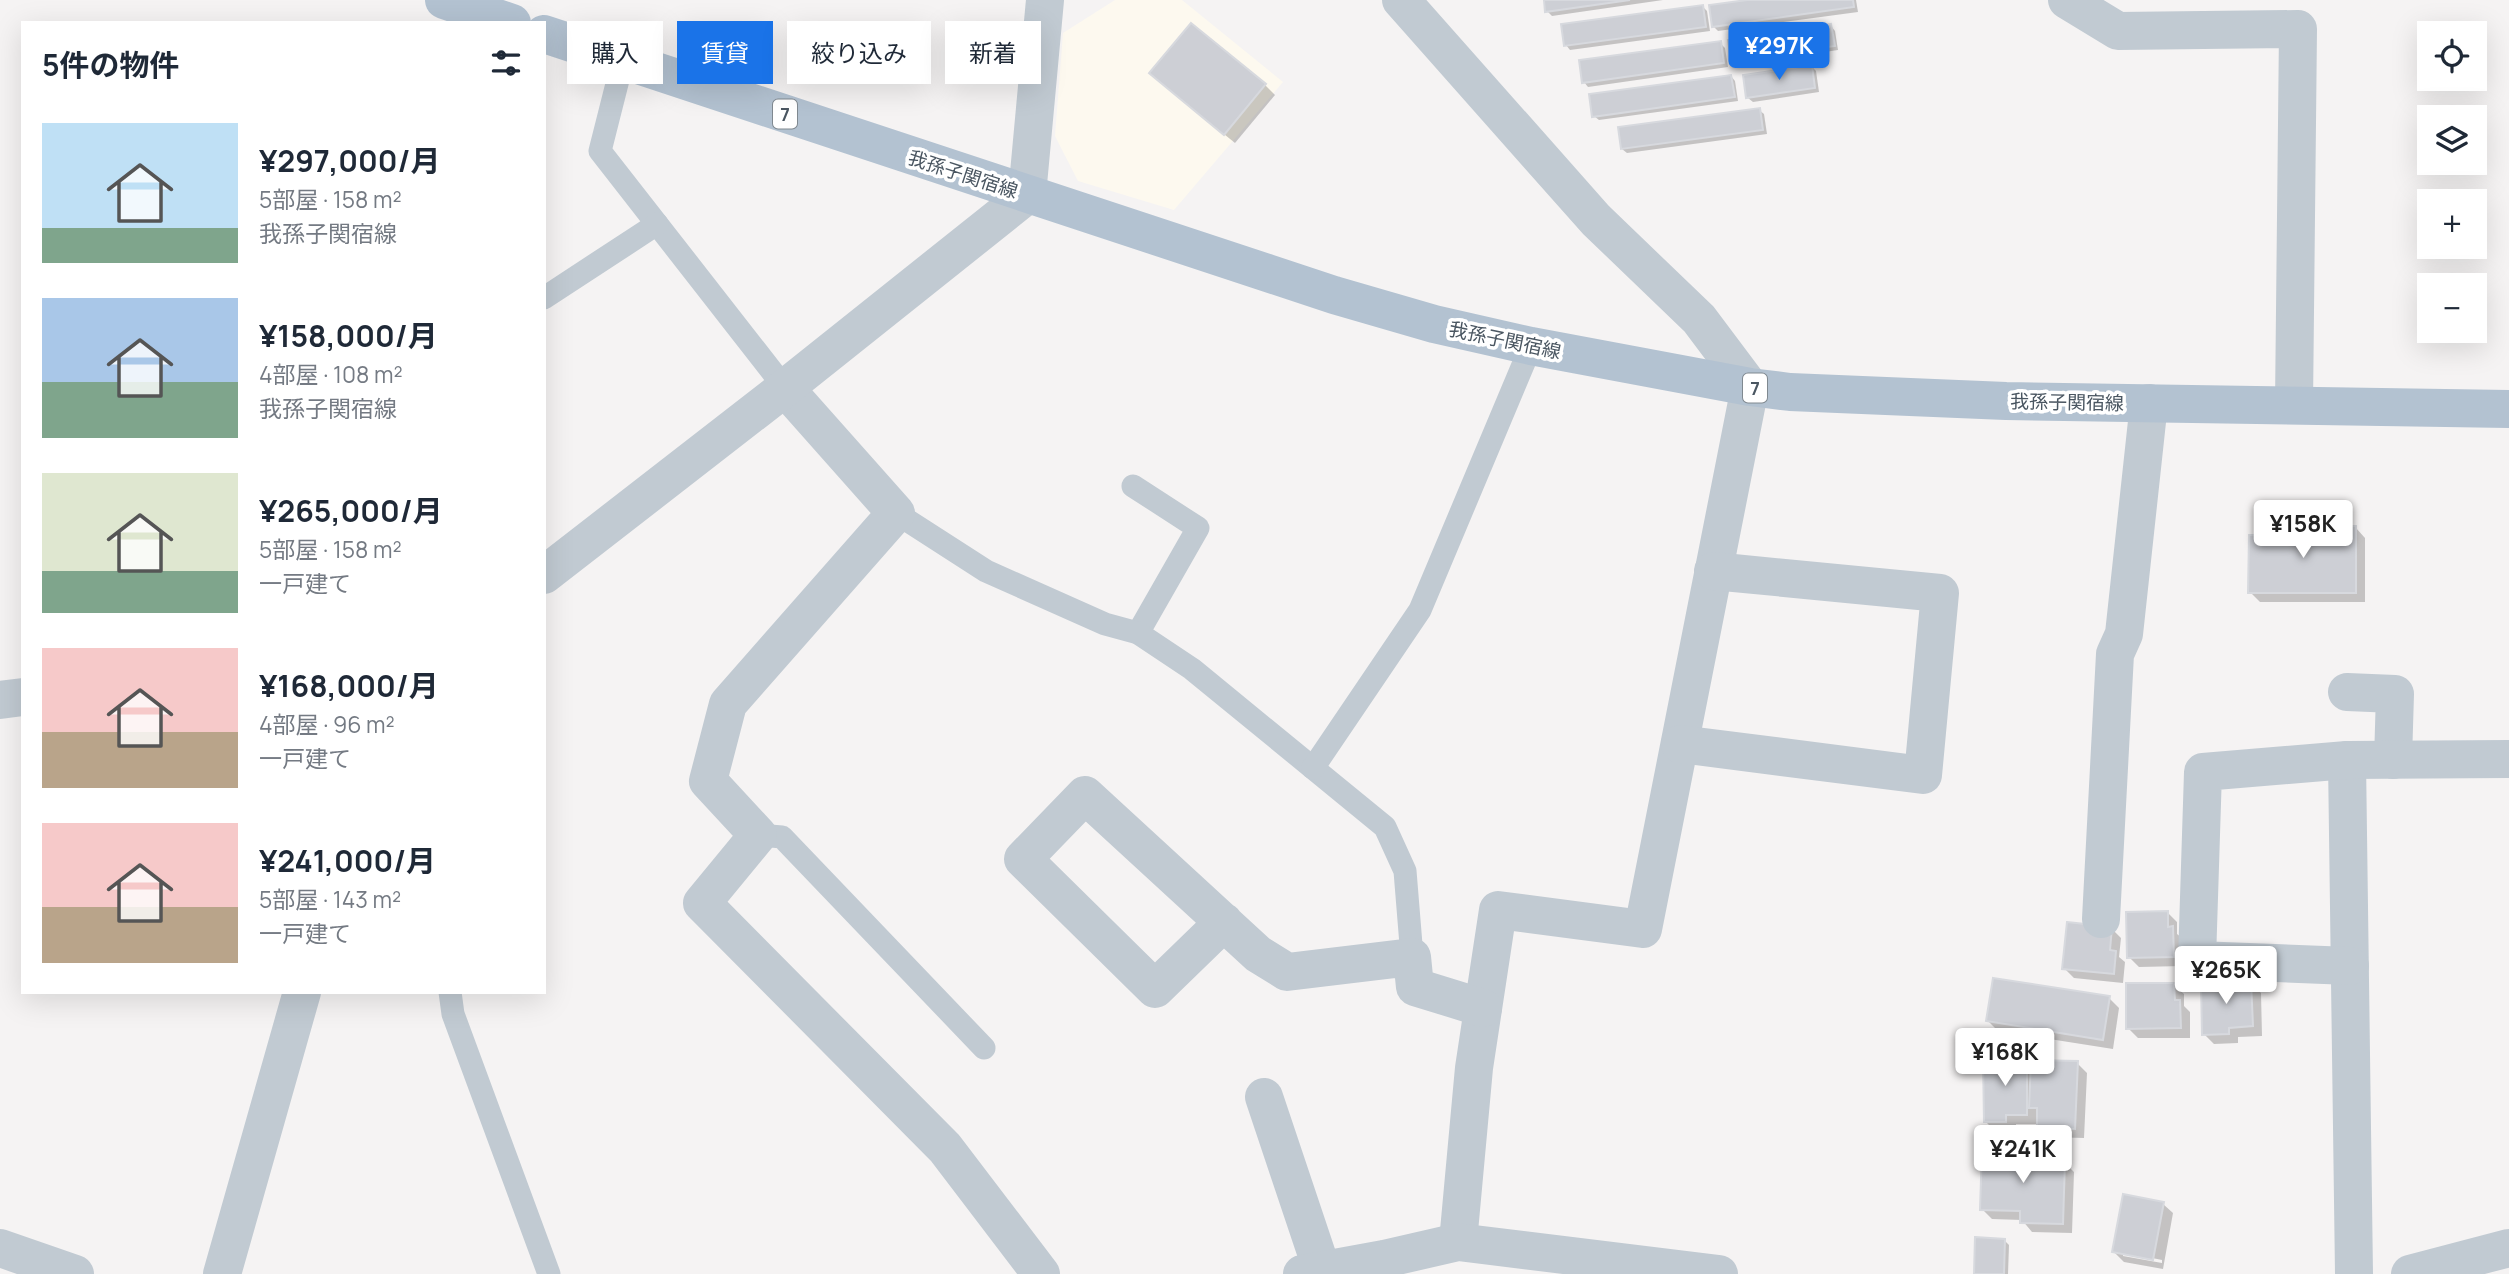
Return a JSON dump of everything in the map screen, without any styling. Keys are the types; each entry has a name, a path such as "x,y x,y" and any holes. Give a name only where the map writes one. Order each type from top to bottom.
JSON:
{"main road":[{"path":"444,0 506,21"},
{"name":"我孫子関宿線","path":"546,35 567,42"},
{"name":"我孫子関宿線","path":"663,73 1334,295 1434,324 1531,346 1750,387 1790,392 2006,401 2509,409"}],"street":[{"path":"546,573 1027,195 1045,0"},
{"path":"1401,0 1596,220 1699,319 1750,387 1643,929 1498,910 1474,1068 1458,1242"},
{"path":"2067,0 2118,31 2298,29 2294,405"},
{"path":"785,388 896,513 728,704 708,781 758,835 702,903 945,1148 1041,1274"},
{"path":"2101,919 2115,654 2124,634 2149,403"},
{"path":"1680,744 1923,775 1940,593 1713,571"},
{"path":"2347,692 2395,694 2393,760"},
{"path":"0,700 21,697"},
{"path":"2350,966 2197,960 2203,772 2347,760 2509,759"},
{"path":"2347,760 2354,1274"},
{"path":"1224,922 1155,989 1023,859 1085,795 1224,922 1258,954 1287,972 1412,957 1415,987 1483,1007"},
{"path":"222,1274 301,994"},
{"path":"1264,1097 1312,1272 1384,1266 1458,1242 1719,1274"},
{"path":"0,1248 75,1274"},
{"path":"2410,1274 2509,1248"}],"lane":[{"path":"617,84 600,151 785,388"},
{"path":"546,297 657,223"},
{"path":"1313,768 1420,610 1531,346"},
{"path":"1133,486 1198,528 1138,633"},
{"path":"896,513 986,571 1105,624 1138,633 1192,669 1385,827 1405,871 1412,957"},
{"path":"758,835 782,836 984,1048"},
{"path":"450,994 453,1014 549,1274"}],"shaded area":[{"path":"1115,0 1182,0 1283,82 1174,210 1078,181 1055,136 1063,33"}],"building":[{"path":"1544,0 1630,0 1545,12"},
{"path":"1747,0 1853,0 1854,7 1712,27 1709,5"},
{"path":"1703,5 1706,27 1564,46 1561,24"},
{"path":"1191,23 1266,84 1224,135 1149,73"},
{"path":"1831,24 1835,46 1731,61 1728,40"},
{"path":"1721,41 1724,63 1582,83 1579,60"},
{"path":"1812,65 1815,88 1746,98 1743,75"},
{"path":"1731,75 1735,97 1592,117 1589,94"},
{"path":"1760,108 1763,130 1621,149 1618,127"},
{"path":"2269,526 2356,526 2356,593 2248,593 2249,535 2269,535"},
{"path":"2168,911 2168,927 2173,926 2174,957 2127,958 2126,912"},
{"path":"2067,922 2112,927 2110,950 2116,951 2114,974 2062,969"},
{"path":"1993,978 2110,996 2103,1040 1986,1021"},
{"path":"2251,981 2253,1026 2229,1028 2229,1034 2202,1035 2201,982"},
{"path":"2126,983 2174,983 2175,1000 2180,1000 2181,1028 2126,1029"},
{"path":"1983,1057 2027,1057 2027,1115 2006,1115 2006,1122 1984,1122"},
{"path":"2031,1060 2078,1061 2075,1129 2037,1128 2037,1108 2029,1108"},
{"path":"1982,1148 2045,1150 2045,1160 2065,1161 2063,1224 2020,1223 2020,1211 1980,1210"},
{"path":"2123,1194 2164,1202 2153,1260 2112,1252"},
{"path":"1975,1237 2005,1239 2004,1274 1974,1274"}]}
